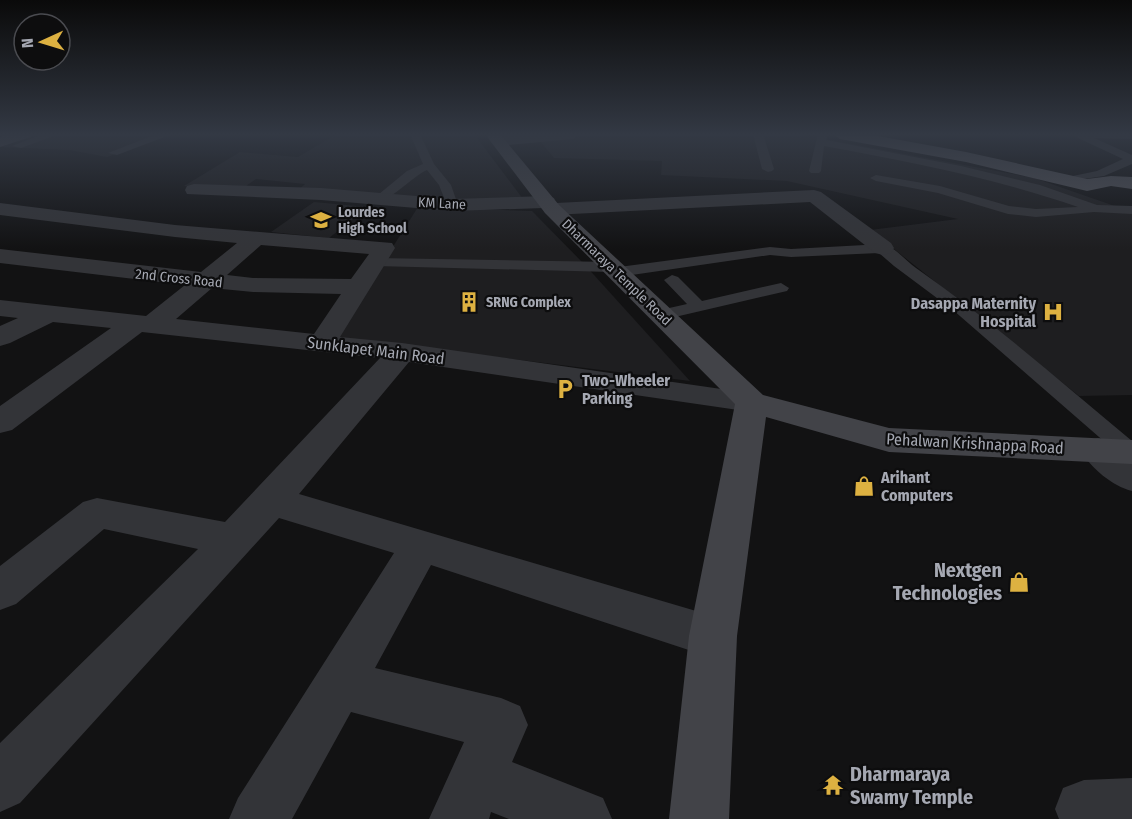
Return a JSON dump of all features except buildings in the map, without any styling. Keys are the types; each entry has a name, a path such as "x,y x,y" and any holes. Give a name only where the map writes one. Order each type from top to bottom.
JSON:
{"main road":[{"name":"Dharmaraya Temple Road","path":"523,172 549,205 752,402"},
{"path":"1020,172 1067,180 1132,183"},
{"path":"1063,172 1088,180 1132,200"},
{"path":"1111,181 1132,188"},
{"path":"699,819 713,636 752,402"},
{"name":"Pehalwan Krishnappa Road","path":"752,402 889,440 1123,458"}],"street":[{"name":"KM Lane","path":"195,190 252,190 452,205 549,205 814,196 883,248"},
{"path":"331,244 379,199"},
{"path":"0,209 175,231 384,248 322,343"},
{"path":"0,273 97,221"},
{"path":"0,422 207,281 257,237"},
{"name":"2nd Cross Road","path":"0,256 253,285 359,287"},
{"name":"Sunklapet Main Road","path":"0,308 402,352 752,402"},
{"path":"0,337 50,313"},
{"path":"0,783 271,501 402,352"},
{"path":"271,501 713,636"},
{"path":"0,591 97,513 234,540"},
{"path":"259,819 421,545"},
{"path":"339,684 501,725 468,798 582,819"}],"lane":[{"path":"379,199 411,172"},
{"path":"435,172 445,185 452,205"},
{"path":"991,172 1096,209"},
{"path":"1088,180 1105,172"},
{"path":"876,178 940,190 1008,210 1035,213 1096,209 1132,210"},
{"path":"376,262 615,270 770,251 791,253 883,248 899,263 959,306 1123,458"},
{"path":"672,280 699,307"},
{"path":"662,315 781,288"}],"shaded area":[{"path":"207,172 503,172 523,199 506,202 297,191 305,184 256,179 246,186 222,185 216,189 184,186"},
{"name":"Dasappa Maternity Hospital","path":"661,172 1003,172 1034,178 1132,212 1132,395 1079,396 870,230 958,219 787,181 661,175"},
{"name":"Lourdes High School","path":"314,202 368,207 329,238 271,232"},
{"path":"418,207 532,211 585,265 690,381 336,337"}],"place":[{"name":"Lourdes High School","path":"321,220"},
{"name":"SRNG Complex","path":"469,302"},
{"name":"Dasappa Maternity Hospital","path":"1053,312"},
{"name":"Two-Wheeler Parking","path":"565,389"},
{"name":"Arihant Computers","path":"864,486"},
{"name":"Nextgen Technologies","path":"1019,582"},
{"name":"Dharmaraya Swamy Temple","path":"833,785"}]}
